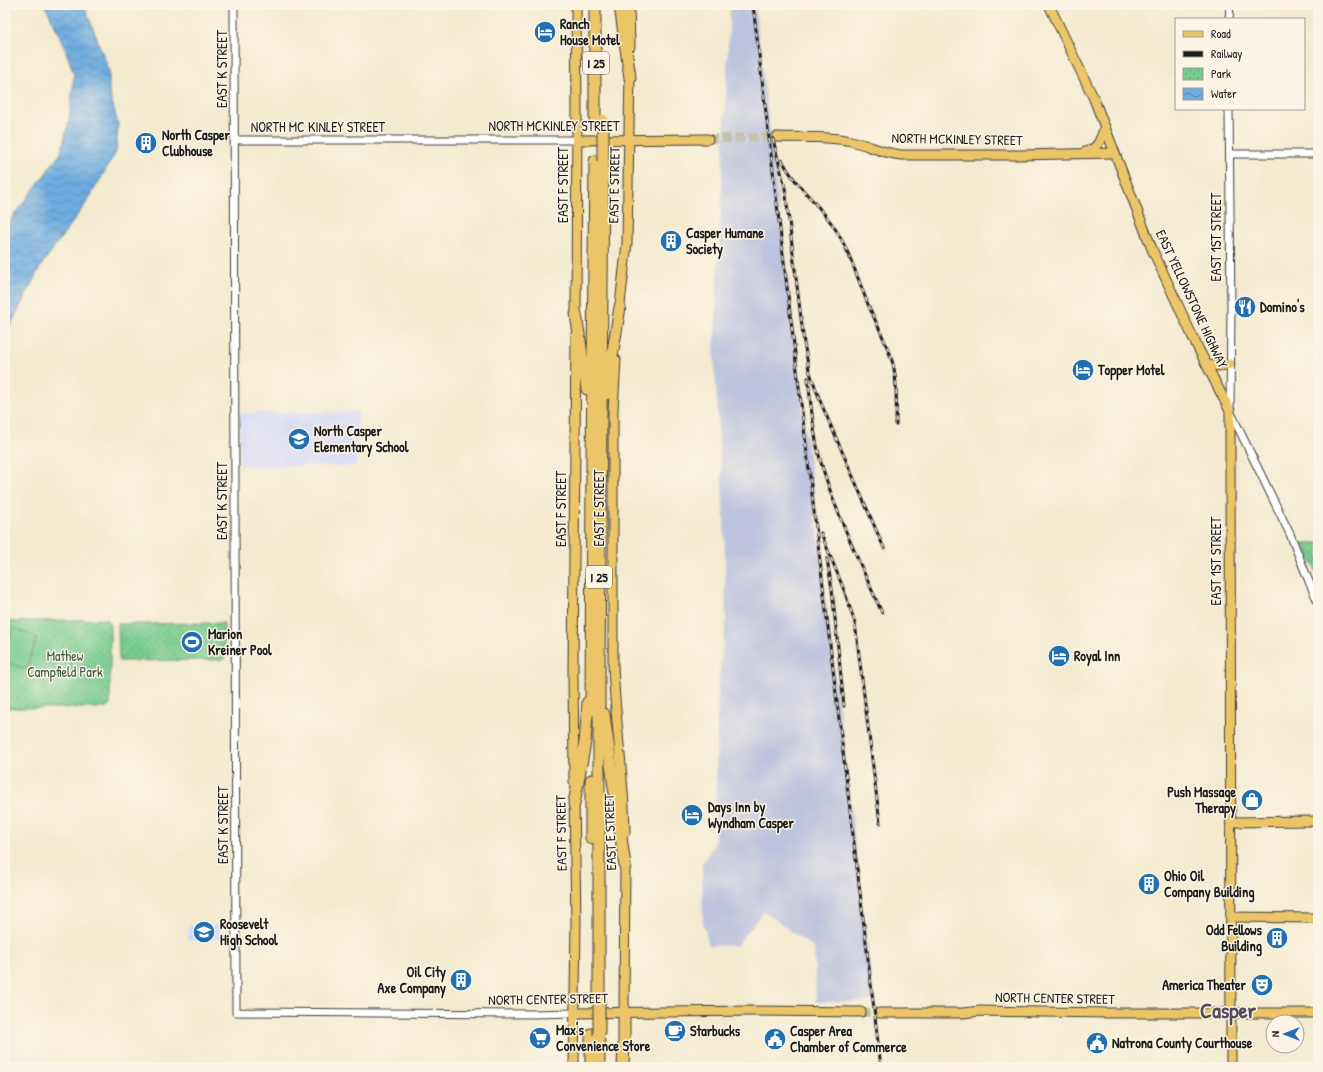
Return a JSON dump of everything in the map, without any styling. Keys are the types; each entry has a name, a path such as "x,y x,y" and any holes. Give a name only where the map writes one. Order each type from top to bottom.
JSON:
{"highway":[{"name":"I 25","path":"591,1067 595,1035 595,675 599,161 596,5"},
{"name":"I 25","path":"599,120 603,5"},
{"path":"620,5 630,78"},
{"path":"596,465 620,307"},
{"path":"576,314 586,380 596,465"},
{"path":"595,675 625,866"},
{"path":"574,804 595,675"},
{"path":"622,1067 624,1012"},
{"name":"I 25","path":"595,1035 599,1067"}],"main road":[{"name":"EAST F STREET","path":"574,1067 576,922 573,664 577,140 576,5"},
{"name":"EAST E STREET","path":"624,1012 625,866 622,786 614,702 613,664 613,410 626,243 630,78 629,5"},
{"name":"EAST YELLOWSTONE HIGHWAY","path":"1049,5 1094,99 1152,249 1230,411"},
{"path":"1082,153 1097,146 1105,127"},
{"name":"NORTH MCKINLEY STREET","path":"777,137 821,138 850,141 888,154 901,155 1114,153"},
{"name":"NORTH MCKINLEY STREET","path":"577,140 708,139"},
{"path":"1207,365 1221,366 1230,364"},
{"name":"EAST 1ST STREET","path":"1230,411 1231,1067"},
{"path":"1230,822 1318,821"},
{"path":"1231,918 1318,918"},
{"name":"NORTH CENTER STREET","path":"574,1013 767,1011 861,1012"},
{"name":"NORTH CENTER STREET","path":"879,1013 980,1011 1318,1013"}],"street":[{"name":"EAST K STREET","path":"234,5 236,1012"},
{"path":"1229,18 1230,5"},
{"name":"EAST 1ST STREET","path":"1229,110 1230,411"},
{"name":"NORTH MC KINLEY STREET","path":"234,140 401,141"},
{"name":"NORTH MCKINLEY STREET","path":"401,141 577,140"},
{"path":"1230,154 1318,154"},
{"name":"EAST YELLOWSTONE HIGHWAY","path":"1230,411 1290,534 1318,602"},
{"name":"NORTH CENTER STREET","path":"236,1012 574,1013"}],"shaded area":[{"path":"730,5 755,5 874,1001 816,1002 814,948 764,911 736,946 709,945 703,923 702,864 715,843 718,683 726,622 724,518 714,357"},
{"name":"North Casper Elementary School","path":"358,412 356,466 240,466 240,413"},
{"name":"Roosevelt High School","path":"188,925 220,925 220,940 188,940"}],"green space":[{"path":"1303,543 1318,543 1318,575"},
{"name":"Mathew Campfield Park","path":"107,619 110,623 110,705 107,708 5,708 5,622"},
{"name":"Marion Kreiner Pool","path":"224,623 224,660 119,661 118,624"},
{"path":"13,628 37,638 26,669 5,662 5,650"},
{"path":"70,660 73,678 56,681 53,664"}],"water":[{"path":"45,5 84,5 109,70 109,91 118,124 116,152 87,202 40,267 5,336 5,232 12,218 61,153 69,120 74,74 63,43"},
{"name":"Marion Kreiner Pool","path":"187,633 196,633 199,651 184,651"}],"tunnel":[{"path":"708,139 777,137"},
{"path":"861,1012 879,1013"}],"railway":[{"path":"753,5 881,1067"},
{"path":"773,139 785,188 804,343 809,370 821,403 884,548"},
{"path":"782,160 793,178 828,218 848,253 867,302 888,348 893,364 896,387 896,425"},
{"path":"808,378 812,419 820,459 826,479 848,537 882,613"},
{"path":"821,533 844,590 855,623 880,823"},
{"path":"827,559 832,589 844,706"}],"place":[{"name":"Ranch House Motel","path":"545,32"},
{"name":"North Casper Clubhouse","path":"146,143"},
{"name":"Casper Humane Society","path":"671,241"},
{"name":"Domino's","path":"1245,307"},
{"name":"Topper Motel","path":"1083,370"},
{"name":"North Casper Elementary School","path":"299,439"},
{"name":"Marion Kreiner Pool","path":"192,642"},
{"name":"Royal Inn","path":"1059,656"},
{"name":"Push Massage Therapy","path":"1252,800"},
{"name":"Days Inn by Wyndham Casper","path":"692,815"},
{"name":"Ohio Oil Company Building","path":"1149,884"},
{"name":"Roosevelt High School","path":"204,932"},
{"name":"Odd Fellows Building","path":"1277,938"},
{"name":"Oil City Axe Company","path":"461,980"},
{"name":"America Theater","path":"1262,985"},
{"name":"Starbucks","path":"675,1031"},
{"name":"Max's Convenience Store","path":"540,1038"},
{"name":"Casper Area Chamber of Commerce","path":"775,1039"},
{"name":"Natrona County Courthouse","path":"1097,1043"}],"district":[{"name":"Casper","path":"1228,1010"}]}
